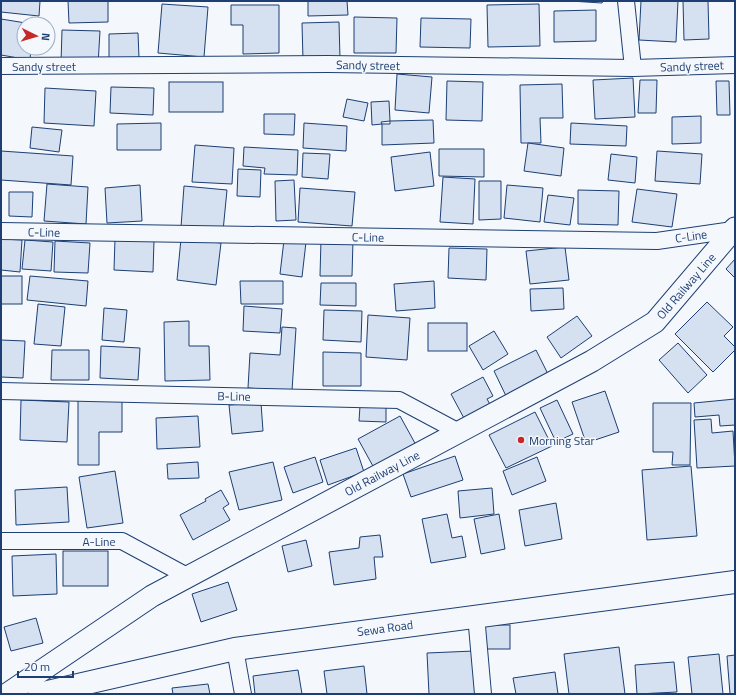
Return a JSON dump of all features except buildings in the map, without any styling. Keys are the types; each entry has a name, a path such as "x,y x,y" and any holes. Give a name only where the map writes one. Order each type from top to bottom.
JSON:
{"main road":[{"name":"Sewa Road","path":"40,694 235,649 476,615 735,582"}],"street":[{"path":"626,1 633,68"},
{"name":"Sandy street","path":"1,66 328,64 633,68 735,65"},
{"name":"C-Line","path":"1,231 657,241 734,229"},
{"name":"Old Railway Line","path":"8,694 152,596 187,576 592,362 656,322 734,229"},
{"name":"B-Line","path":"1,391 399,400 459,432"},
{"name":"A-Line","path":"1,541 122,541 187,576"},
{"path":"476,615 483,694"},
{"path":"235,649 244,694"}],"place":[{"name":"Morning Star","path":"521,440"}]}
